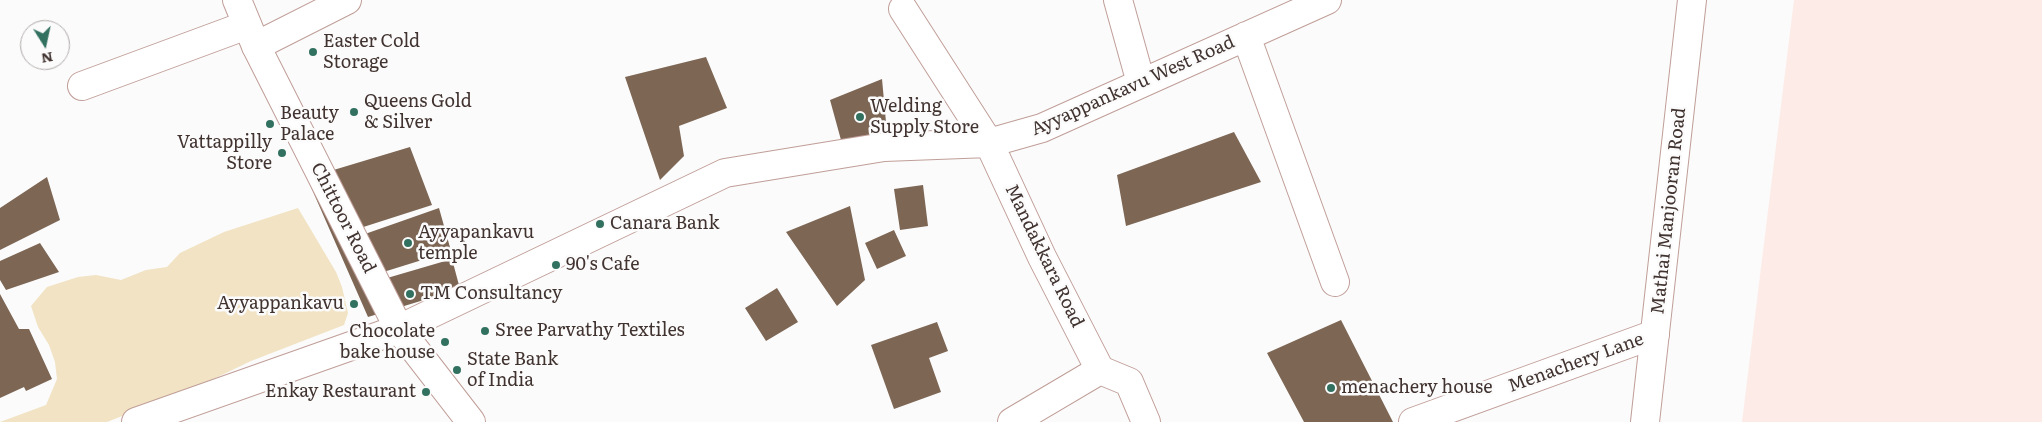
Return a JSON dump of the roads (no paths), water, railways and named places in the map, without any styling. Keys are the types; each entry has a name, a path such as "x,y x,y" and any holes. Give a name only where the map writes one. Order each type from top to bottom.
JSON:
{"street":[{"name":"Chittoor Road","path":"237,0 251,35 399,329 471,422"},
{"path":"82,86 251,35 347,0"},
{"path":"1118,0 1141,83"},
{"name":"Ayyappankavu West Road","path":"136,422 399,329 725,173 884,148 989,143 1042,128 1328,0"},
{"name":"Mathai Manjooran Road","path":"1645,422 1692,0"},
{"name":"Mandakkara Road","path":"903,9 989,143 1042,257 1100,370"},
{"path":"1246,36 1335,282"},
{"name":"Menachery Lane","path":"1413,422 1655,334"},
{"path":"1012,422 1100,370 1129,382 1146,422"}],"place":[{"name":"Easter Cold Storage","path":"313,52"},
{"name":"Queens Gold & Silver","path":"354,112"},
{"name":"Welding Supply Store","path":"860,117"},
{"name":"Beauty Palace","path":"270,124"},
{"name":"Vattappilly Store","path":"282,153"},
{"name":"Canara Bank","path":"600,224"},
{"name":"Ayyapankavu temple","path":"408,243"},
{"name":"90's Cafe","path":"556,265"},
{"name":"TM Consultancy","path":"410,294"},
{"name":"Ayyappankavu","path":"354,304"},
{"name":"Sree Parvathy Textiles","path":"485,331"},
{"name":"Chocolate bake house","path":"445,342"},
{"name":"State Bank of India","path":"457,370"},
{"name":"menachery house","path":"1331,388"},
{"name":"Enkay Restaurant","path":"426,392"}]}
